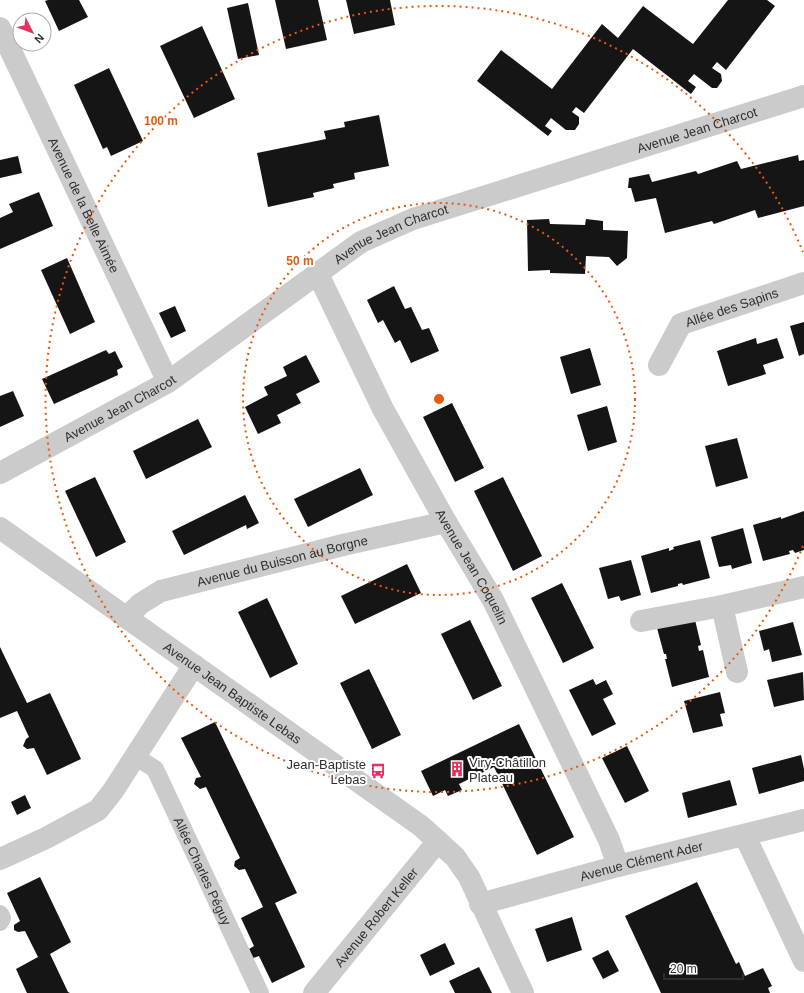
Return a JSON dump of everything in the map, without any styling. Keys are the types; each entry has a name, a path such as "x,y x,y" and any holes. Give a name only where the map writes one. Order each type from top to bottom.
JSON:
{"street":[{"name":"Avenue de la Belle Aimée","path":"0,28 168,382"},
{"name":"Avenue Jean Charcot","path":"0,473 168,382 317,272 361,242 413,219 804,96"},
{"name":"Avenue Jean Coquelin","path":"317,272 384,409 446,522 493,600 609,840 618,866"},
{"name":"Allée des Sapins","path":"659,365 681,324 804,283"},
{"name":"Avenue du Buisson au Borgne","path":"127,617 140,604 161,591 343,545 446,522"},
{"name":"Avenue Jean Baptiste Lebas","path":"0,528 421,826 438,841 455,857 469,878 523,993"},
{"path":"641,621 722,606 804,587"},
{"path":"722,606 737,672"},
{"path":"0,860 46,838 98,810 136,757 194,665"},
{"name":"Allée Charles Péguy","path":"136,757 155,769 260,993"},
{"name":"Avenue Clément Ader","path":"480,904 618,866 745,836 804,820"},
{"path":"745,836 804,961"},
{"name":"Avenue Robert Keller","path":"314,993 438,841"},
{"path":"0,914 2,918 0,922"}],"building":[{"path":"79,0 88,17 59,31 52,16 52,12 50,12 45,1"},
{"path":"275,0 318,0 327,40 286,49"},
{"path":"346,0 390,0 395,25 354,34"},
{"path":"728,0 767,0 775,6 726,70 717,62 712,68 721,74 722,81 717,88 712,88 694,74 688,81 696,87 691,94 633,49 584,113 576,107 572,112 579,117 579,124 575,130 566,130 551,118 545,126 552,131 548,136 477,81 501,50 552,89 602,24 618,38 643,6 693,44"},
{"path":"248,3 259,55 238,59 227,8"},
{"path":"202,26 235,99 194,118 160,46"},
{"path":"109,68 143,141 111,156 107,147 103,149 74,85"},
{"path":"379,115 389,166 354,173 355,179 333,184 334,188 313,193 314,197 268,207 257,153 326,139 324,131 345,127 344,122"},
{"path":"798,155 799,161 804,160 804,206 758,218 755,210 714,224 712,221 665,233 656,198 635,202 631,188 628,188 629,178 649,174 652,182 696,171 698,174 737,161 741,169"},
{"path":"18,156 22,173 0,178 0,160"},
{"path":"39,192 53,226 0,249 0,218 13,212 9,204"},
{"path":"549,219 550,224 585,225 586,219 603,221 603,230 628,231 627,258 617,266 609,257 586,256 585,274 550,273 550,270 528,271 527,220"},
{"path":"67,258 95,322 70,334 41,270"},
{"path":"394,286 405,309 411,307 422,330 429,328 439,351 411,363 400,340 395,343 383,320 378,323 367,300"},
{"path":"175,306 186,331 171,338 159,313"},
{"path":"804,322 804,354 799,356 790,326"},
{"path":"756,338 757,344 777,338 784,358 763,365 766,374 728,386 717,351"},
{"path":"590,348 601,385 571,394 560,357"},
{"path":"106,350 109,354 115,351 123,367 117,370 118,375 54,404 42,379"},
{"path":"306,355 320,382 296,394 301,403 277,415 281,423 258,434 245,407 268,395 264,387 287,376 283,367"},
{"path":"13,391 24,416 0,427 0,396"},
{"path":"452,403 484,468 455,482 423,417"},
{"path":"607,406 617,442 588,451 577,415"},
{"path":"198,419 212,447 146,479 133,451"},
{"path":"737,438 748,478 716,487 705,446"},
{"path":"360,468 373,495 308,527 294,499"},
{"path":"95,477 126,542 96,557 65,491"},
{"path":"503,477 542,556 513,571 474,491"},
{"path":"245,495 259,523 247,529 246,525 184,555 172,531"},
{"path":"804,511 804,550 795,553 793,550 789,551 790,554 763,561 753,525 781,517 781,519"},
{"path":"743,528 752,563 732,569 731,565 719,567 711,537"},
{"path":"700,540 710,578 683,585 682,583 678,584 678,586 651,593 641,556 669,548 669,551 674,549 673,547"},
{"path":"631,560 641,595 621,601 619,596 608,599 599,568"},
{"path":"407,564 421,593 355,624 341,596"},
{"path":"562,583 594,648 563,663 531,598"},
{"path":"267,598 298,664 270,678 238,612"},
{"path":"470,620 502,686 473,700 441,634"},
{"path":"695,620 701,645 698,646 699,651 703,650 709,677 672,687 665,659 667,659 666,654 664,654 657,628"},
{"path":"793,622 802,655 772,662 769,649 764,651 759,631"},
{"path":"0,647 27,703 50,693 81,759 47,775 34,748 27,749 23,746 26,739 29,737 17,711 0,718"},
{"path":"369,669 401,735 372,749 340,683"},
{"path":"803,672 804,700 774,707 767,680"},
{"path":"593,679 596,685 606,680 613,694 603,699 616,724 592,736 569,690"},
{"path":"720,692 725,713 720,714 723,726 693,733 684,701"},
{"path":"215,722 297,893 275,903 305,967 272,983 259,956 253,958 249,949 254,946 241,918 263,907 245,869 239,870 234,866 235,861 240,858 206,787 200,789 194,784 196,778 201,777 181,738"},
{"path":"519,724 574,837 537,855 494,767 459,784 462,790 448,796 445,790 433,796 421,771"},
{"path":"627,746 649,791 625,803 602,758"},
{"path":"801,755 804,769 804,781 759,794 752,768"},
{"path":"730,780 737,805 688,818 682,793"},
{"path":"25,795 31,808 17,815 11,802"},
{"path":"40,877 71,942 50,954 68,992 70,993 27,993 16,969 38,957 25,931 18,932 14,930 14,925 20,921 7,893"},
{"path":"697,882 736,964 739,962 745,976 763,968 772,986 768,988 770,993 661,993 625,916"},
{"path":"572,917 582,950 547,962 535,929"},
{"path":"445,943 455,964 430,976 420,955"},
{"path":"608,950 619,971 603,979 592,958"},
{"path":"479,967 492,993 455,993 449,981"}],"place":[{"name":"Viry-Châtillon Plateau","path":"457,769"},
{"name":"Jean-Baptiste Lebas","path":"378,771"}]}
